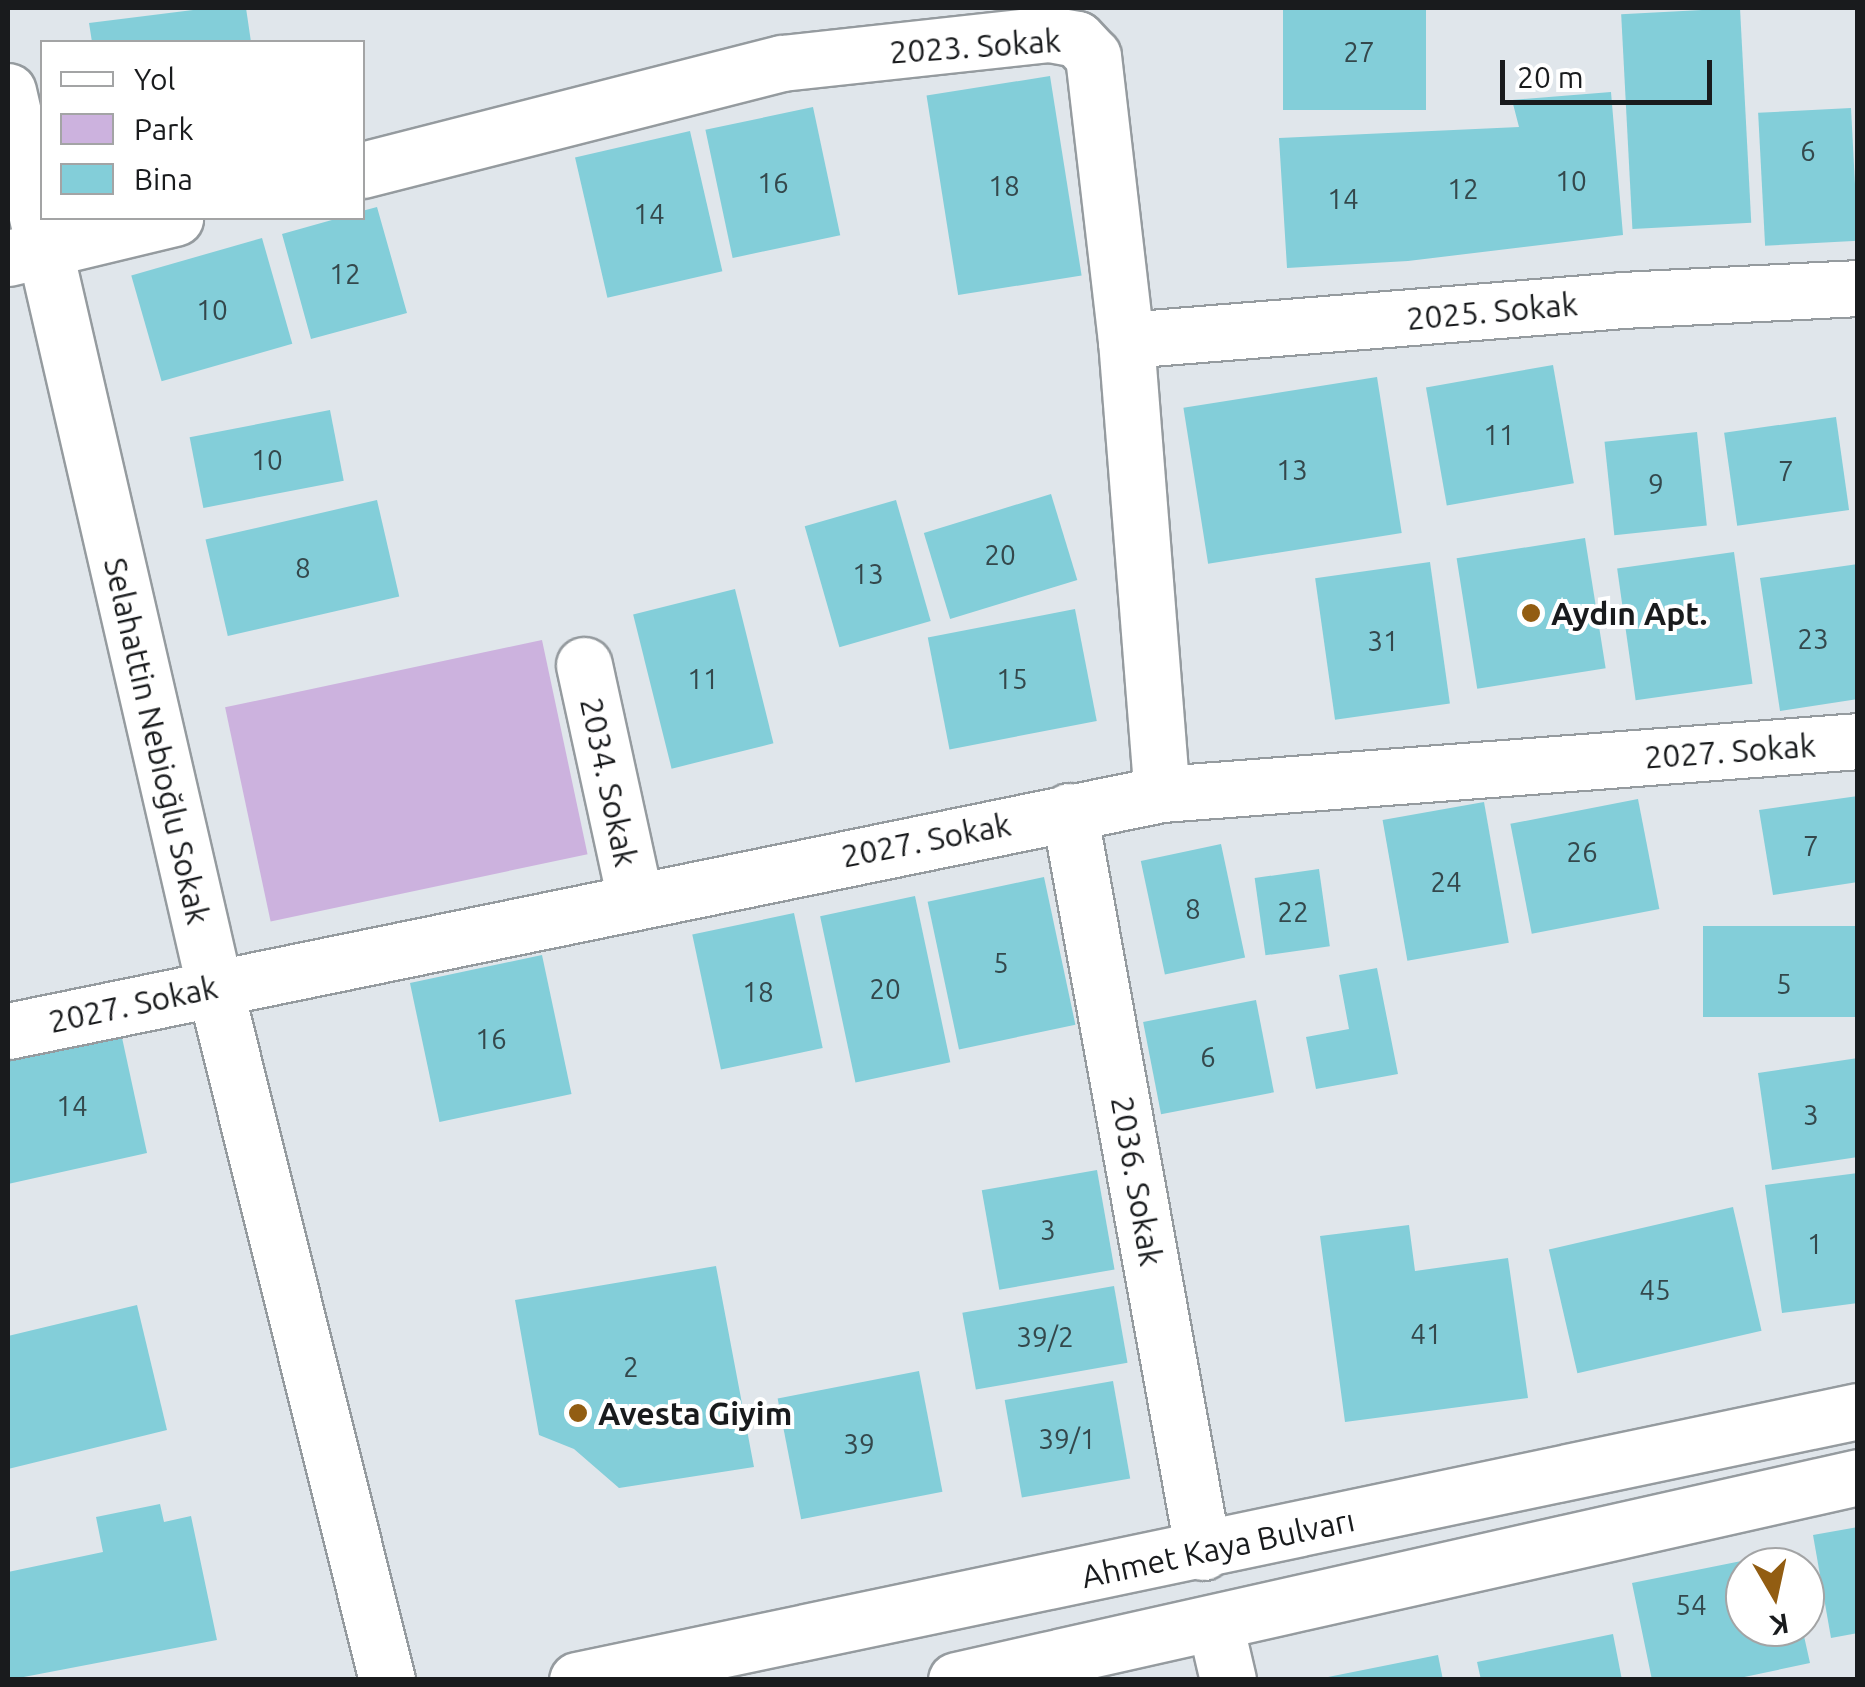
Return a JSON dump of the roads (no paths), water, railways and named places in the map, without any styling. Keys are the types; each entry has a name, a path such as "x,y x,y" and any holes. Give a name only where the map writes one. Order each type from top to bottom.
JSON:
{"street":[{"name":"2023. Sokak","path":"365,169 782,63 1049,34 1076,39 1094,56 1126,340 1162,794"},
{"name":"Selahattin Nebioğlu Sokak","path":"8,91 25,255 388,1680"},
{"path":"25,255 167,220"},
{"name":"2025. Sokak","path":"1126,340 1622,300 1858,288"},
{"name":"2034. Sokak","path":"584,665 635,900"},
{"name":"2027. Sokak","path":"8,1031 214,985 1162,794 1858,741"},
{"name":"2036. Sokak","path":"1070,812 1203,1552"},
{"name":"Ahmet Kaya Bulvarı","path":"577,1680 1203,1552 1858,1411"},
{"path":"956,1680 1858,1477"},
{"path":"1215,1624 1228,1680"}],"place":[{"name":"Aydın Apt.","path":"1531,613"},
{"name":"Avesta Giyim","path":"578,1413"}]}
